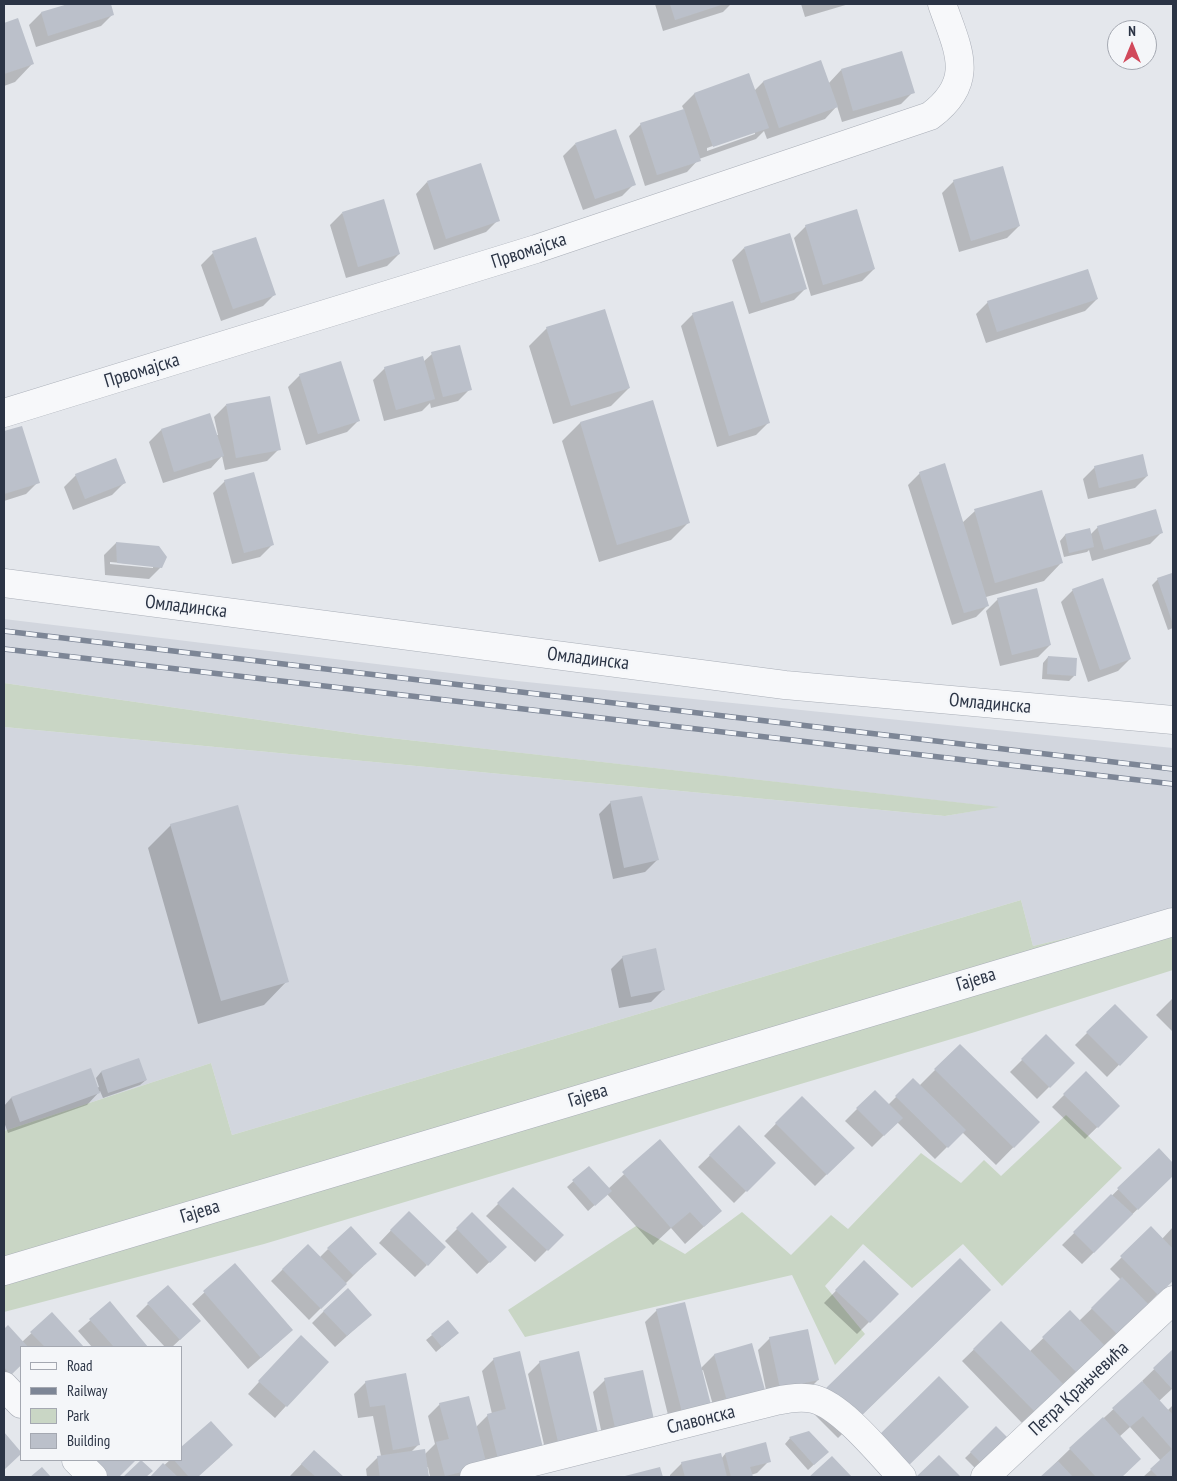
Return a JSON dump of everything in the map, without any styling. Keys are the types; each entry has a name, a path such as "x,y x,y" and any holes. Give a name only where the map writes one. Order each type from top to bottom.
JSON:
{"street":[{"name":"Првомајска","path":"4,414 536,250 930,116 948,100 956,86 960,71 959,56 942,4"},
{"name":"Омладинска","path":"4,583 784,685 1173,720"},
{"name":"Гајева","path":"4,1271 1173,922"},
{"name":"Петра Крањчевића","path":"985,1477 1173,1300"},
{"path":"4,1386 20,1403"},
{"name":"Славонска","path":"474,1477 776,1401 804,1397 815,1399 841,1414 902,1477"},
{"path":"77,1461 92,1477"}],"shaded area":[{"path":"4,619 517,681 1173,748 1173,913 1033,946 1021,900 232,1135 211,1063 4,1131 4,727 945,816 996,807 364,735 4,683"}],"green space":[{"path":"4,683 364,735 999,807 945,816 4,727"},
{"path":"1021,900 1033,946 1173,913 1173,970 975,1032 264,1244 4,1312 4,1131 211,1063 232,1135"},
{"path":"1066,1115 1122,1168 1002,1286 963,1244 912,1288 863,1244 825,1286 865,1334 835,1365 792,1275 525,1337 508,1310 636,1226 685,1254 742,1212 791,1255 831,1215 848,1229 921,1153 961,1183 984,1160 1001,1176"}],"building":[{"path":"68,4 111,4 114,15 48,36 41,12"},
{"path":"670,4 724,4 675,20"},
{"path":"18,18 34,64 4,74 4,23"},
{"path":"902,51 915,93 853,111 841,69"},
{"path":"821,60 838,107 779,128 763,81"},
{"path":"749,73 769,128 713,147 694,93"},
{"path":"684,109 701,161 657,175 640,123"},
{"path":"616,129 636,185 595,199 575,143"},
{"path":"481,163 500,221 446,239 427,181"},
{"path":"1003,166 1020,226 971,241 953,180"},
{"path":"384,199 400,254 358,267 342,212"},
{"path":"857,209 875,269 823,285 805,225"},
{"path":"790,233 807,289 761,303 744,247"},
{"path":"256,237 276,295 233,309 212,251"},
{"path":"1088,269 1098,299 997,332 987,301"},
{"path":"733,301 770,423 729,436 692,313"},
{"path":"605,309 630,388 571,406 546,327"},
{"path":"460,345 472,390 443,397 431,352"},
{"path":"423,356 435,399 396,410 384,367"},
{"path":"341,361 360,421 318,434 299,374"},
{"path":"270,396 281,450 236,458 226,404"},
{"path":"653,400 690,523 617,545 580,422"},
{"path":"210,413 224,456 174,472 161,429"},
{"path":"22,426 40,483 4,494 4,431"},
{"path":"1143,454 1148,476 1099,488 1094,466"},
{"path":"116,458 126,483 85,499 75,474"},
{"path":"945,463 989,606 964,613 919,472"},
{"path":"254,472 274,545 244,553 224,480"},
{"path":"1042,490 1063,563 995,583 974,509"},
{"path":"1156,509 1163,533 1104,550 1097,526"},
{"path":"1090,528 1094,547 1069,553 1065,534"},
{"path":"116,542 159,546 167,557 162,568 117,563"},
{"path":"1172,573 1173,575 1173,624 1157,578"},
{"path":"1103,578 1131,659 1100,670 1072,589"},
{"path":"1037,588 1051,645 1012,655 997,598"},
{"path":"1048,656 1077,658 1076,676 1047,674"},
{"path":"642,796 659,860 624,868 610,801"},
{"path":"238,805 289,982 221,1001 170,824"},
{"path":"656,948 665,990 631,997 622,956"},
{"path":"1115,1004 1148,1037 1120,1066 1086,1032"},
{"path":"1046,1034 1075,1063 1050,1088 1021,1059"},
{"path":"960,1044 1040,1122 1014,1148 934,1069"},
{"path":"139,1058 147,1080 108,1093 101,1071"},
{"path":"91,1068 100,1093 20,1122 11,1097"},
{"path":"1086,1071 1120,1106 1098,1128 1063,1094"},
{"path":"913,1078 966,1130 948,1148 895,1096"},
{"path":"875,1090 903,1118 884,1136 856,1108"},
{"path":"802,1096 855,1148 827,1175 775,1123"},
{"path":"739,1125 776,1163 747,1192 709,1155"},
{"path":"660,1139 722,1211 704,1227 690,1212 671,1228 622,1172"},
{"path":"1159,1148 1173,1163 1173,1176 1138,1210 1117,1188"},
{"path":"589,1166 612,1191 595,1206 572,1180"},
{"path":"513,1187 564,1235 548,1251 497,1203"},
{"path":"1111,1194 1133,1214 1094,1253 1073,1232"},
{"path":"409,1211 446,1247 428,1266 390,1230"},
{"path":"472,1212 507,1247 490,1263 456,1228"},
{"path":"351,1226 377,1254 353,1275 327,1248"},
{"path":"1151,1226 1173,1249 1173,1281 1158,1295 1120,1256"},
{"path":"308,1244 347,1284 321,1309 282,1269"},
{"path":"960,1258 991,1290 856,1421 825,1389"},
{"path":"864,1260 899,1294 870,1323 835,1290"},
{"path":"235,1263 293,1330 261,1358 203,1291"},
{"path":"1122,1277 1151,1307 1120,1337 1091,1308"},
{"path":"168,1285 201,1321 180,1340 147,1303"},
{"path":"348,1288 372,1315 347,1336 323,1311"},
{"path":"110,1301 147,1346 113,1346 89,1319"},
{"path":"685,1302 711,1405 682,1412 656,1309"},
{"path":"1070,1310 1106,1347 1078,1374 1042,1337"},
{"path":"52,1312 83,1346 44,1346 30,1332"},
{"path":"448,1320 459,1333 442,1347 431,1334"},
{"path":"1001,1321 1065,1386 1037,1414 973,1349"},
{"path":"8,1325 27,1346 20,1346 20,1366 11,1375 4,1367 4,1329"},
{"path":"808,1329 819,1380 780,1388 769,1337"},
{"path":"301,1335 329,1362 287,1407 258,1381"},
{"path":"752,1343 765,1390 727,1401 714,1354"},
{"path":"1173,1349 1173,1390 1153,1368"},
{"path":"520,1351 543,1448 498,1459 487,1414 506,1409 493,1358"},
{"path":"579,1351 599,1437 559,1446 539,1361"},
{"path":"643,1370 655,1424 616,1432 604,1378"},
{"path":"406,1373 420,1445 393,1450 385,1405 370,1407 365,1381"},
{"path":"939,1376 969,1407 905,1469 876,1438"},
{"path":"1142,1381 1173,1415 1173,1477 1158,1477 1150,1469 1172,1449 1143,1416 1130,1427 1112,1408"},
{"path":"469,1396 487,1466 445,1476 436,1442 449,1439 439,1403"},
{"path":"1103,1417 1141,1459 1122,1477 1096,1477 1069,1448"},
{"path":"211,1421 233,1445 198,1477 189,1477 175,1461 182,1461 182,1446"},
{"path":"996,1426 1012,1442 986,1468 970,1452"},
{"path":"809,1431 829,1452 814,1465 789,1437"},
{"path":"4,1432 20,1451 20,1455 4,1470"},
{"path":"766,1442 771,1462 750,1467 753,1477 731,1477 725,1453"},
{"path":"425,1449 429,1477 380,1477 377,1456"},
{"path":"314,1450 344,1477 316,1477 301,1464"},
{"path":"721,1453 727,1477 685,1477 681,1462"},
{"path":"939,1455 961,1477 916,1477"},
{"path":"832,1456 852,1477 809,1477"},
{"path":"88,1461 135,1461 119,1477 105,1477"},
{"path":"140,1461 153,1471 146,1477 123,1477"},
{"path":"1058,1461 1073,1477 1040,1477"},
{"path":"163,1463 178,1477 150,1477"},
{"path":"42,1467 51,1477 30,1477"},
{"path":"660,1467 663,1477 621,1477"}],"railway":[{"path":"4,631 1173,769"},
{"path":"4,649 1173,784"}]}
